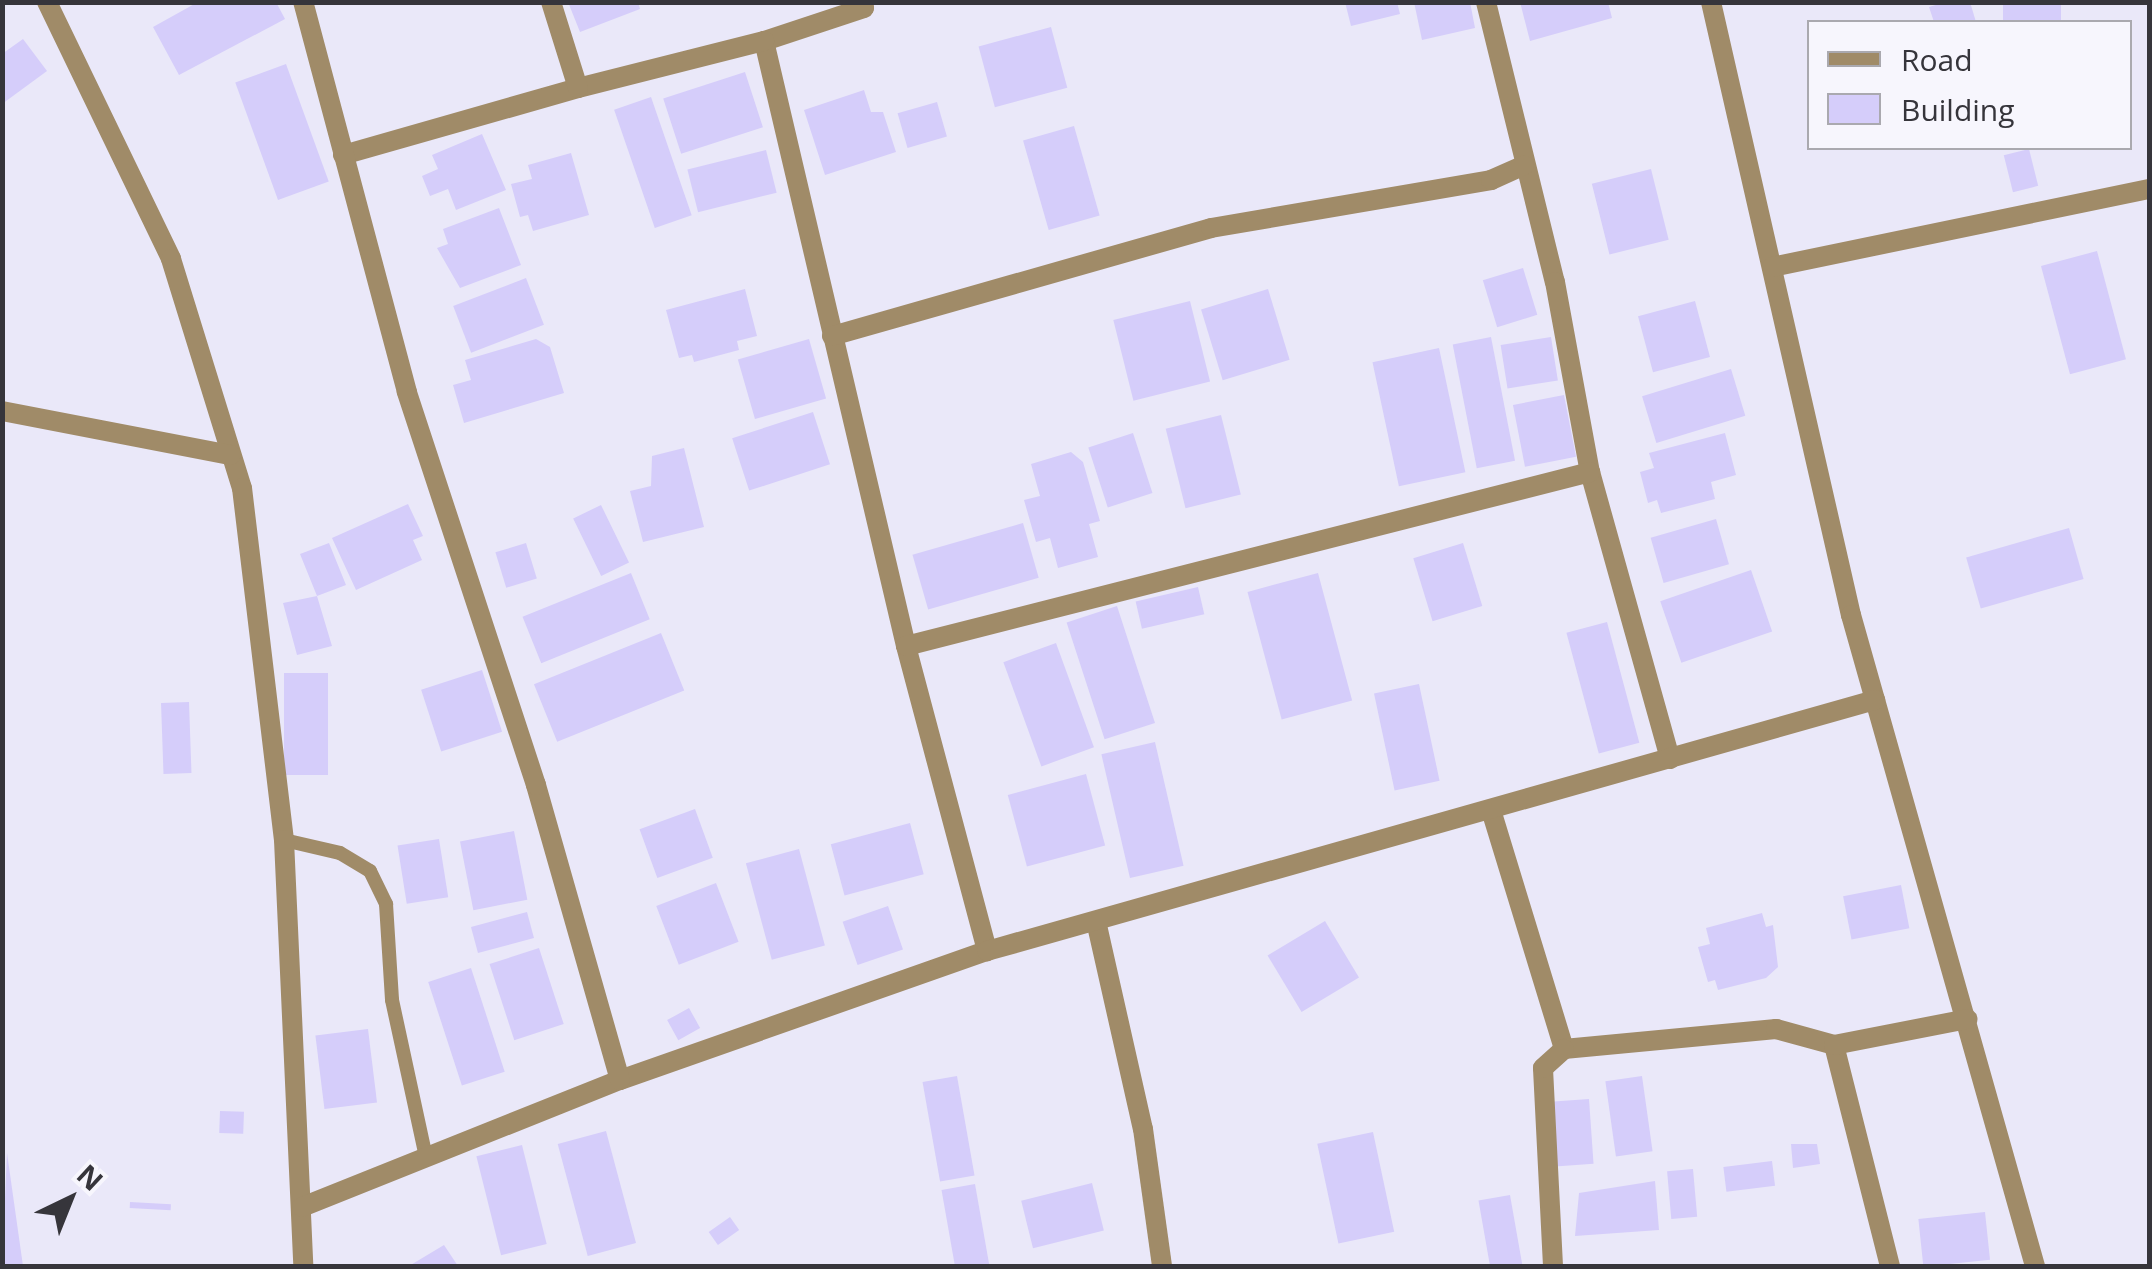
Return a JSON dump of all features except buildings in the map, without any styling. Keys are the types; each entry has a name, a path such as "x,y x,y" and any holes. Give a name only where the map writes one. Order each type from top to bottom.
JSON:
{"street":[{"path":"47,2 170,259 242,488 284,840 304,1266"},
{"path":"303,2 407,392 536,785 620,1080"},
{"path":"551,2 578,88"},
{"path":"344,155 578,88 764,41 885,2"},
{"path":"1486,2 1555,282 1590,472 1670,758"},
{"path":"1711,2 1875,700 2036,1266"},
{"path":"764,41 906,646 987,951"},
{"path":"832,336 1211,228 1490,180 1524,165"},
{"path":"1772,267 2150,189"},
{"path":"2,411 231,455"},
{"path":"906,646 1590,472"},
{"path":"302,1207 620,1080 987,951 1875,700"},
{"path":"1491,810 1564,1050"},
{"path":"1096,921 1143,1130 1162,1266"},
{"path":"1553,1266 1543,1068 1564,1050 1776,1029 1834,1045 1968,1019"},
{"path":"1834,1045 1890,1266"}],"lane":[{"path":"284,840 340,853 370,871 386,904 392,1000 426,1157"}]}
